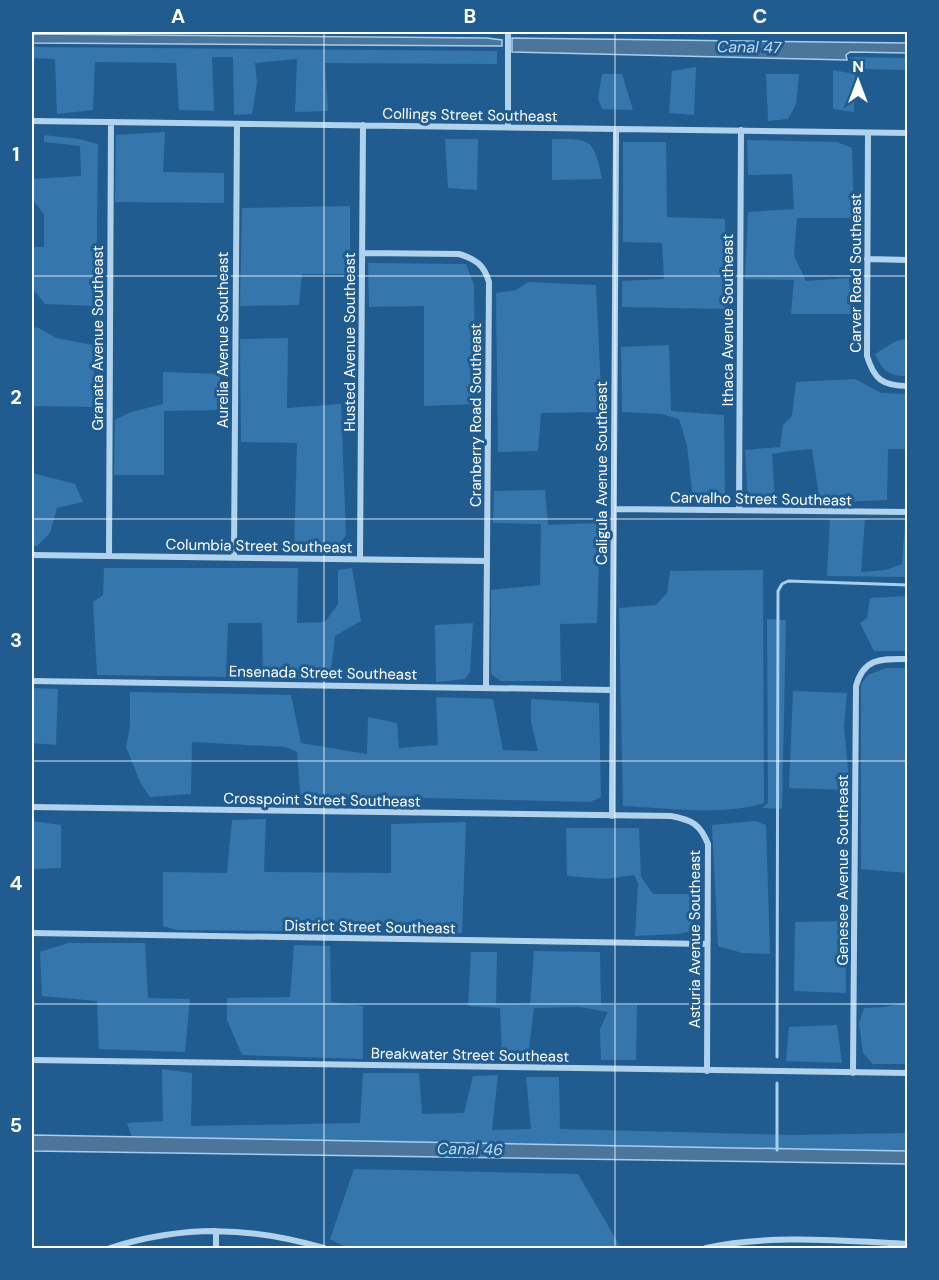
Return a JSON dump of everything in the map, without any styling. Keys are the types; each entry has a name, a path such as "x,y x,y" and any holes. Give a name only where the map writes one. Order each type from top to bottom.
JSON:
{"street":[{"path":"508,32 508,127"},
{"name":"Collings Street Southeast","path":"32,121 908,133"},
{"name":"Granata Avenue Southeast","path":"109,555 111,122"},
{"name":"Aurelia Avenue Southeast","path":"234,556 237,124"},
{"name":"Husted Avenue Southeast","path":"360,560 363,125"},
{"name":"Caligula Avenue Southeast","path":"612,816 616,129"},
{"name":"Ithaca Avenue Southeast","path":"739,510 741,130"},
{"name":"Carver Road Southeast","path":"868,133 867,356 872,372 884,382 908,386"},
{"name":"Cranberry Road Southeast","path":"363,253 459,254 473,258 482,266 489,282 486,688"},
{"path":"867,259 908,260"},
{"name":"Carvalho Street Southeast","path":"614,509 908,512"},
{"name":"Columbia Street Southeast","path":"32,555 487,561"},
{"name":"Genesee Avenue Southeast","path":"853,1073 856,686 863,669 882,659 908,659"},
{"name":"Ensenada Street Southeast","path":"32,681 613,690"},
{"name":"Crosspoint Street Southeast","path":"32,807 612,816"},
{"name":"Asturia Avenue Southeast","path":"612,816 671,816 685,819 703,830 708,844 706,1071"},
{"name":"District Street Southeast","path":"32,933 707,944"},
{"name":"Breakwater Street Southeast","path":"32,1060 908,1074"},
{"path":"110,1248 142,1238 187,1232 255,1232 324,1248"},
{"path":"216,1232 216,1248"},
{"path":"706,1248 768,1240 908,1244"}],"shaded area":[{"path":"32,47 497,51 497,64 325,63 328,111 295,112 297,59 255,63 257,83 252,114 234,115 233,57 212,57 214,111 179,110 176,63 95,62 93,110 57,114 55,59 32,58"},
{"path":"850,57 907,58 907,70 862,69"},
{"path":"696,67 694,115 669,113 672,71"},
{"path":"833,70 855,74 854,112 833,109"},
{"path":"602,74 622,74 633,110 602,109 598,98"},
{"path":"766,74 799,74 796,104 788,119 768,121"},
{"path":"165,132 163,172 224,173 224,203 115,202 116,135"},
{"path":"44,135 79,139 98,144 96,306 45,304 32,288 32,247 44,247 44,214 32,199 32,179 81,176 80,146 44,142"},
{"path":"445,139 478,139 477,190 448,188"},
{"path":"552,139 575,139 589,144 596,155 602,179 552,180"},
{"path":"747,140 837,142 852,148 854,218 797,218 794,256 806,281 849,278 852,314 791,314 794,280 745,279 748,212 794,209 792,174 748,175"},
{"path":"623,142 666,142 667,217 725,219 727,309 622,307 622,281 664,279 662,243 623,242"},
{"path":"350,206 350,274 302,274 299,305 240,306 242,208"},
{"path":"368,263 466,264 474,285 475,404 424,406 424,306 369,307"},
{"path":"528,282 596,285 602,412 541,413 538,451 498,452 496,293 516,290"},
{"path":"37,327 56,338 93,345 95,407 32,406 32,329"},
{"path":"288,338 287,408 341,404 346,535 335,550 294,552 297,443 241,442 240,339"},
{"path":"907,338 907,376 891,374 881,365 875,354 894,342"},
{"path":"669,345 671,411 724,415 725,497 693,500 687,445 679,419 662,414 622,412 621,347"},
{"path":"163,372 220,374 220,410 164,411 164,475 114,475 115,420 131,412 163,404"},
{"path":"855,379 881,393 907,394 907,449 888,449 887,500 820,503 812,449 772,454 775,502 748,503 745,450 780,447 783,425 792,416 796,382"},
{"path":"32,473 75,484 83,502 57,508 50,533 37,546 32,546"},
{"path":"545,490 548,525 600,523 597,623 560,624 561,681 501,681 491,674 491,590 540,585 541,524 493,523 494,491"},
{"path":"830,519 865,519 861,572 886,570 902,564 905,522 907,522 907,577 827,576"},
{"path":"104,568 298,568 297,623 325,622 338,604 338,570 352,568 361,621 335,636 330,679 263,679 262,623 228,623 226,677 97,675 93,602 103,595"},
{"path":"763,570 764,803 713,810 623,806 619,608 656,605 667,593 670,571"},
{"path":"907,596 907,651 874,651 860,623 867,618 870,598"},
{"path":"767,619 786,620 782,809 762,808 768,803"},
{"path":"473,623 470,672 465,679 436,682 435,625"},
{"path":"886,668 907,668 907,873 861,869 861,684 868,675"},
{"path":"32,688 58,689 56,745 32,743"},
{"path":"793,691 847,693 844,727 850,790 789,788"},
{"path":"130,692 291,695 301,743 367,754 368,717 397,723 399,748 438,745 436,697 493,699 503,750 538,751 531,722 531,699 599,703 601,797 590,802 383,797 301,805 297,752 286,747 192,742 191,794 150,797 141,784 126,747 130,726"},
{"path":"266,819 264,872 391,873 391,824 466,822 462,933 177,930 163,926 163,872 227,873 232,820"},
{"path":"32,821 61,825 61,868 32,869"},
{"path":"756,821 766,825 770,954 742,953 718,946 712,825"},
{"path":"566,828 639,828 641,877 653,894 691,894 693,924 688,932 635,936 638,883 634,875 606,879 567,876"},
{"path":"845,921 846,993 794,991 795,922"},
{"path":"68,943 145,943 148,998 190,999 185,1052 99,1049 97,1001 42,996 40,952"},
{"path":"294,945 330,946 331,1002 363,1006 363,1059 242,1055 227,1020 227,998 290,997"},
{"path":"534,951 600,952 601,1005 637,1005 636,1060 601,1060 600,1029 608,1012 580,1007 534,1008 528,1057 502,1054 500,1008 468,1006 471,952 497,952 496,1004 530,1005"},
{"path":"907,1002 907,1064 873,1064 863,1053 859,1023 864,1008 886,1007"},
{"path":"837,1025 842,1063 786,1061 789,1027"},
{"path":"162,1069 192,1073 191,1126 360,1123 363,1073 419,1073 422,1114 464,1113 473,1076 498,1075 492,1130 531,1129 526,1077 559,1077 560,1129 792,1135 907,1133 907,1151 132,1137 127,1123 163,1121"},
{"path":"354,1169 578,1174 621,1248 347,1248 330,1239"}],"water":[{"path":"32,34 487,38 502,40 502,46 32,43"},
{"name":"Canal 47","path":"512,38 907,43 908,53 850,52 846,55 847,60 512,52"},
{"name":"Canal 46","path":"32,1135 907,1151 908,1164 32,1151"}],"waterway":[{"path":"777,1057 778,591 782,584 788,581 908,585"},
{"path":"777,1083 777,1150"}]}
